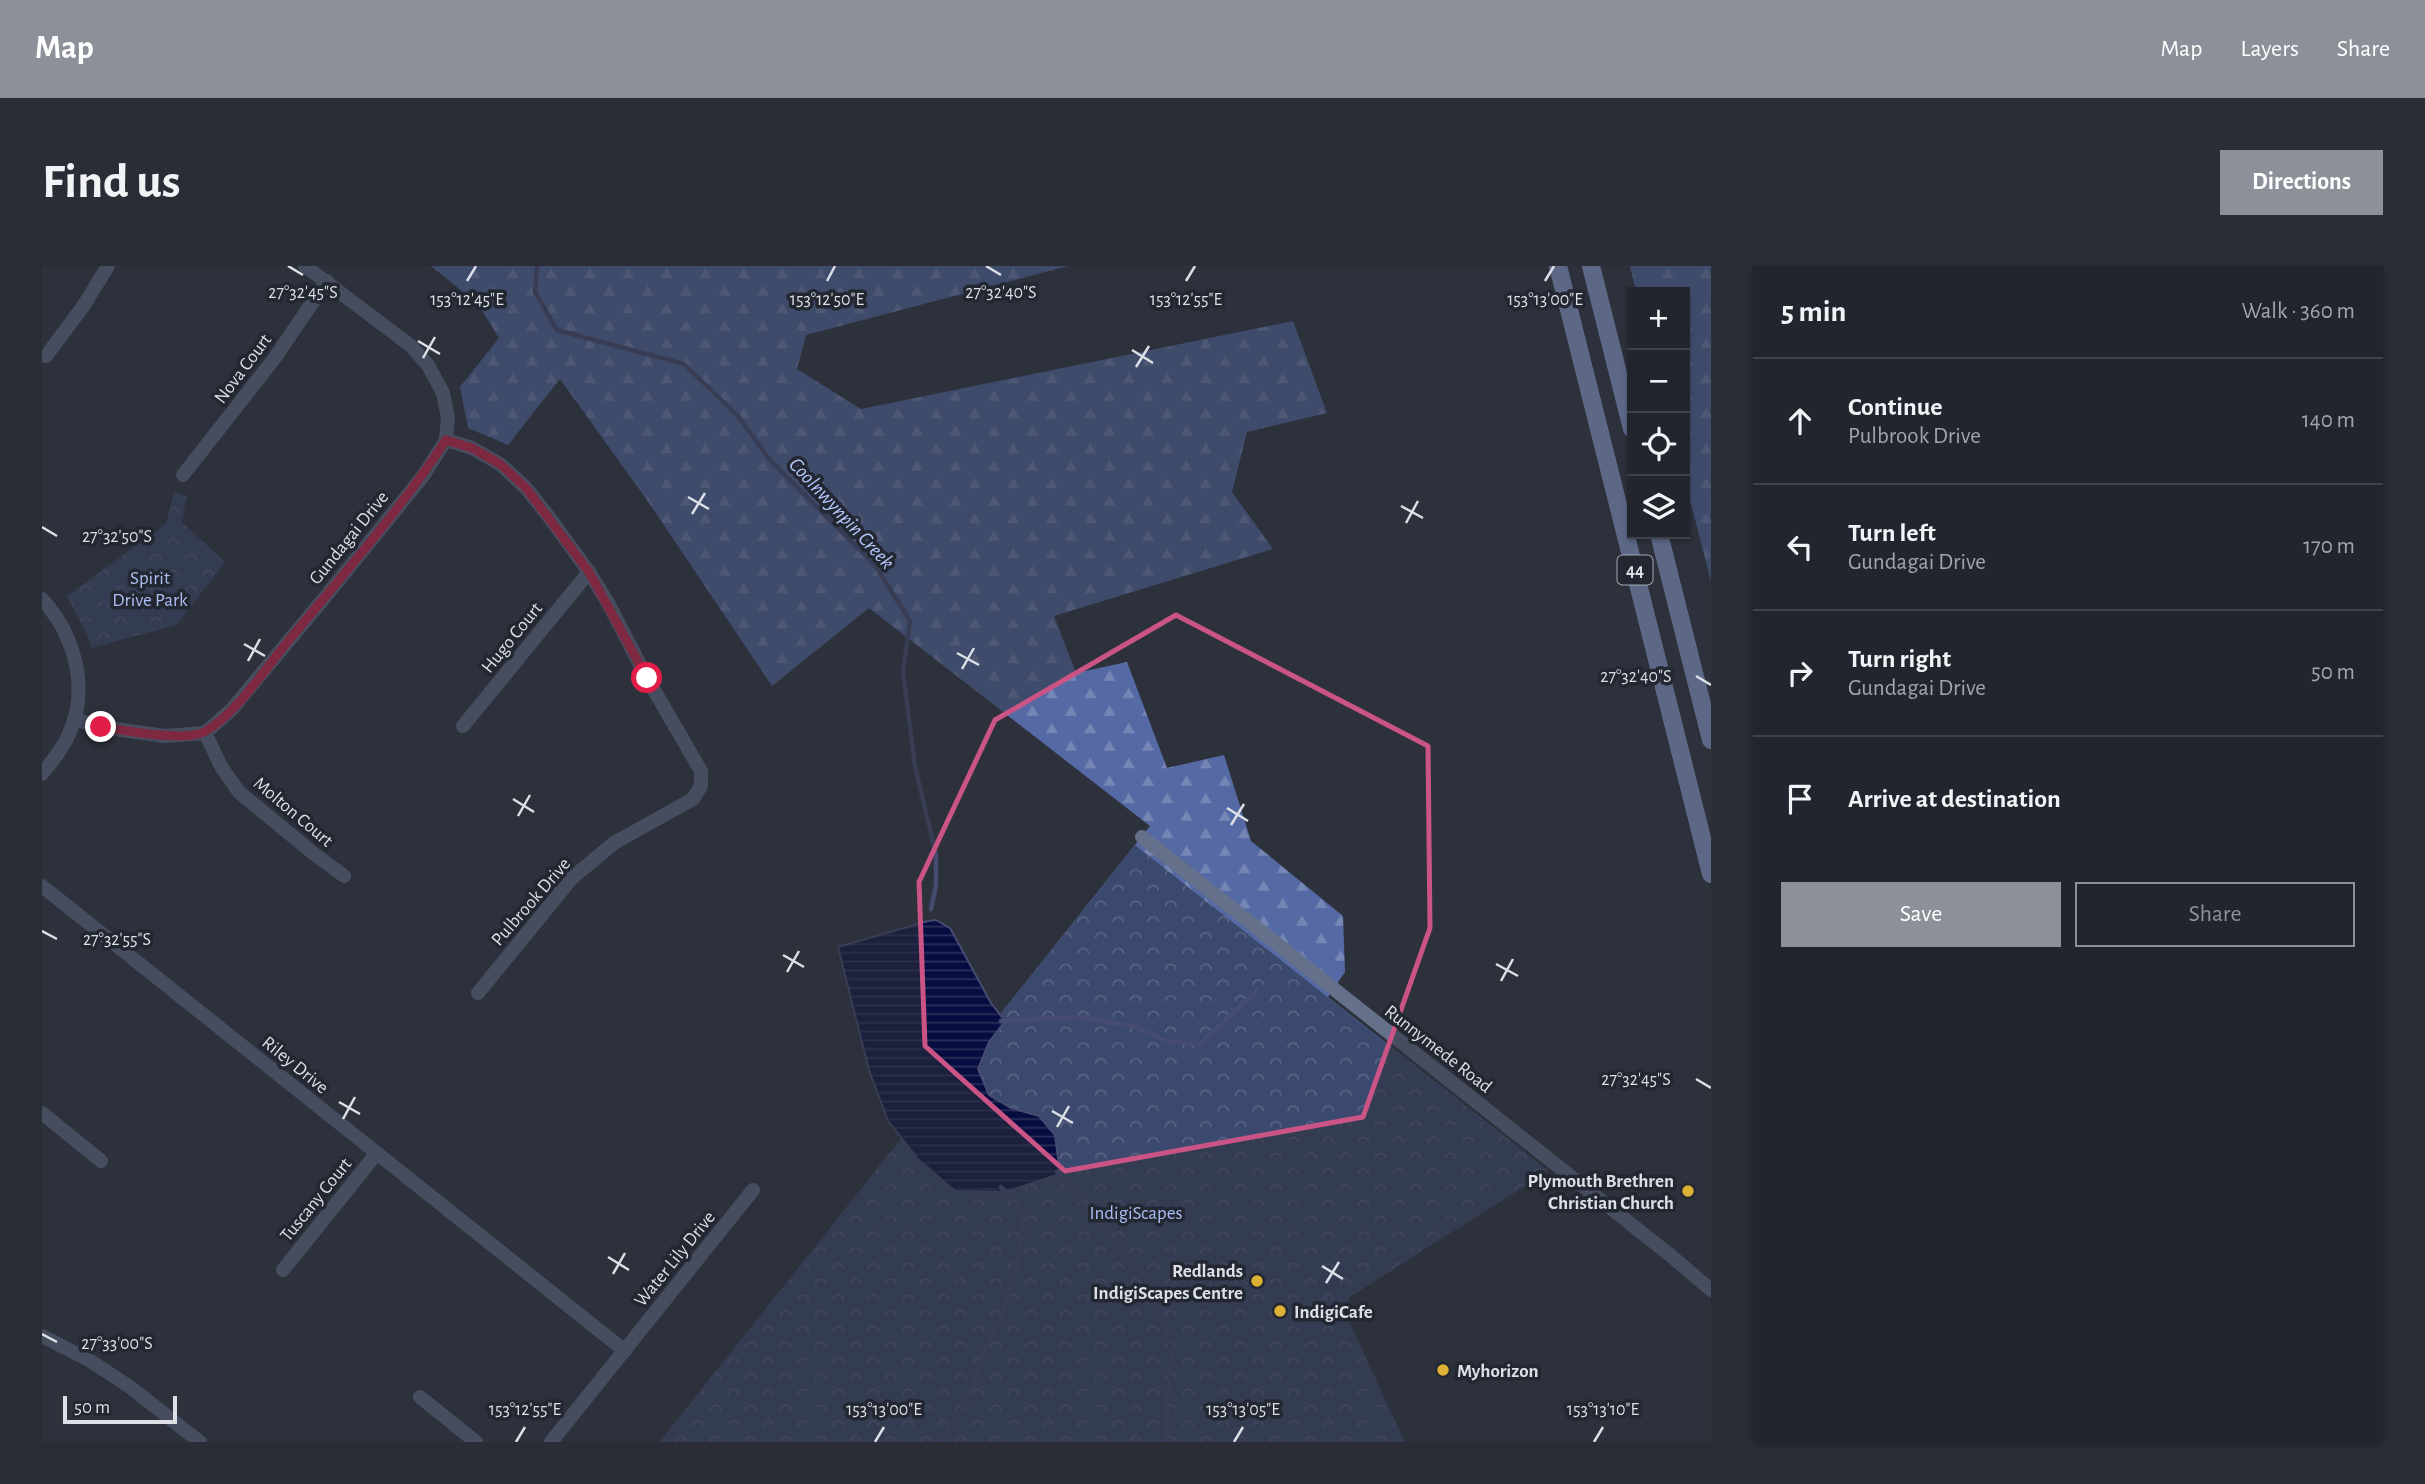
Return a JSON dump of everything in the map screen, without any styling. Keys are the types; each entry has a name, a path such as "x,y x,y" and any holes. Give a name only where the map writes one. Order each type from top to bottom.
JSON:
{"main road":[{"name":"44","path":"1558,266 1711,874"},
{"path":"1591,266 1628,413"},
{"name":"44","path":"1660,539 1711,740"}],"street":[{"path":"46,356 84,305 108,266"},
{"path":"305,266 411,346 428,365 443,393 448,418 446,440"},
{"name":"Nova Court","path":"183,475 274,359 327,281"},
{"name":"Pulbrook Drive","path":"446,440 472,448 500,464 526,488 589,572 701,771 701,786 693,799 614,843 572,878 478,993"},
{"name":"Gundagai Drive","path":"205,733 232,709 318,606 422,476 446,440"},
{"name":"Hugo Court","path":"463,726 589,572"},
{"path":"42,599 60,622 73,651 78,680 74,719 65,743 42,774"},
{"path":"74,719 101,727 165,736 205,733"},
{"name":"Molton Court","path":"205,733 222,768 239,792 303,846 344,876"},
{"name":"Runnymede Road","path":"1142,837 1711,1290"},
{"name":"Riley Drive","path":"42,886 625,1351"},
{"path":"42,1113 101,1161"},
{"name":"Tuscany Court","path":"283,1270 377,1153"},
{"name":"Water Lily Drive","path":"551,1442 753,1190"},
{"path":"42,1336 89,1360 130,1387 200,1442"},
{"path":"420,1398 477,1442"}],"highlighted area":[{"path":"1176,615 1428,746 1430,928 1363,1117 1065,1171 925,1046 919,882 995,720"}],"green space":[{"path":"431,266 1068,266 806,335 797,369 861,409 1293,321 1327,413 1247,432 1232,492 1273,549 1054,616 1076,673 1127,662 1167,768 1224,755 1251,841 1343,916 1345,972 1328,997 1548,1171 1349,1297 1345,1313 1383,1396 660,1442 1150,826 869,608 772,686 649,503 560,379 508,445 468,428 460,387 499,338 478,304"},
{"path":"1630,266 1711,266 1711,582 1690,500 1690,287 1635,287"},
{"name":"Spirit Drive Park","path":"174,492 187,496 182,522 225,562 177,625 91,648 67,596 166,524"},
{"name":"IndigiScapes","path":"1135,845 1548,1171 1349,1297 1345,1313 1405,1442 660,1442"}],"shaded area":[{"path":"936,920 950,928 991,1003 1005,1021 989,1042 978,1069 989,1095 1011,1108 1039,1116 1055,1135 1060,1174 1005,1192 955,1191 919,1160 888,1121 869,1070 838,947"}],"waterway":[{"name":"Coolnwynpin Creek","path":"537,266 535,292 557,330 684,364 738,416 770,460 875,565 910,621 903,672 915,766 936,855 936,885 931,909"},
{"path":"1001,1021 1080,1017 1136,1027 1167,1041 1200,1044 1257,990"},
{"name":"Coolnwynpin Creek","path":"1057,1172 1143,1275 1173,1347 1166,1442"},
{"name":"Coolnwynpin Creek","path":"941,1442 968,1399 987,1345 1002,1315 1013,1278 1022,1238 1022,1212 1001,1187"}],"place":[{"name":"Plymouth Brethren Christian Church","path":"1688,1191"},
{"name":"Redlands IndigiScapes Centre","path":"1257,1281"},
{"name":"IndigiCafe","path":"1280,1311"},
{"name":"Myhorizon","path":"1443,1370"}],"route":[{"path":"101,727 165,736 205,733 232,709 326,596 422,476 446,440 472,448 500,464 526,488 589,572 647,678"}]}
